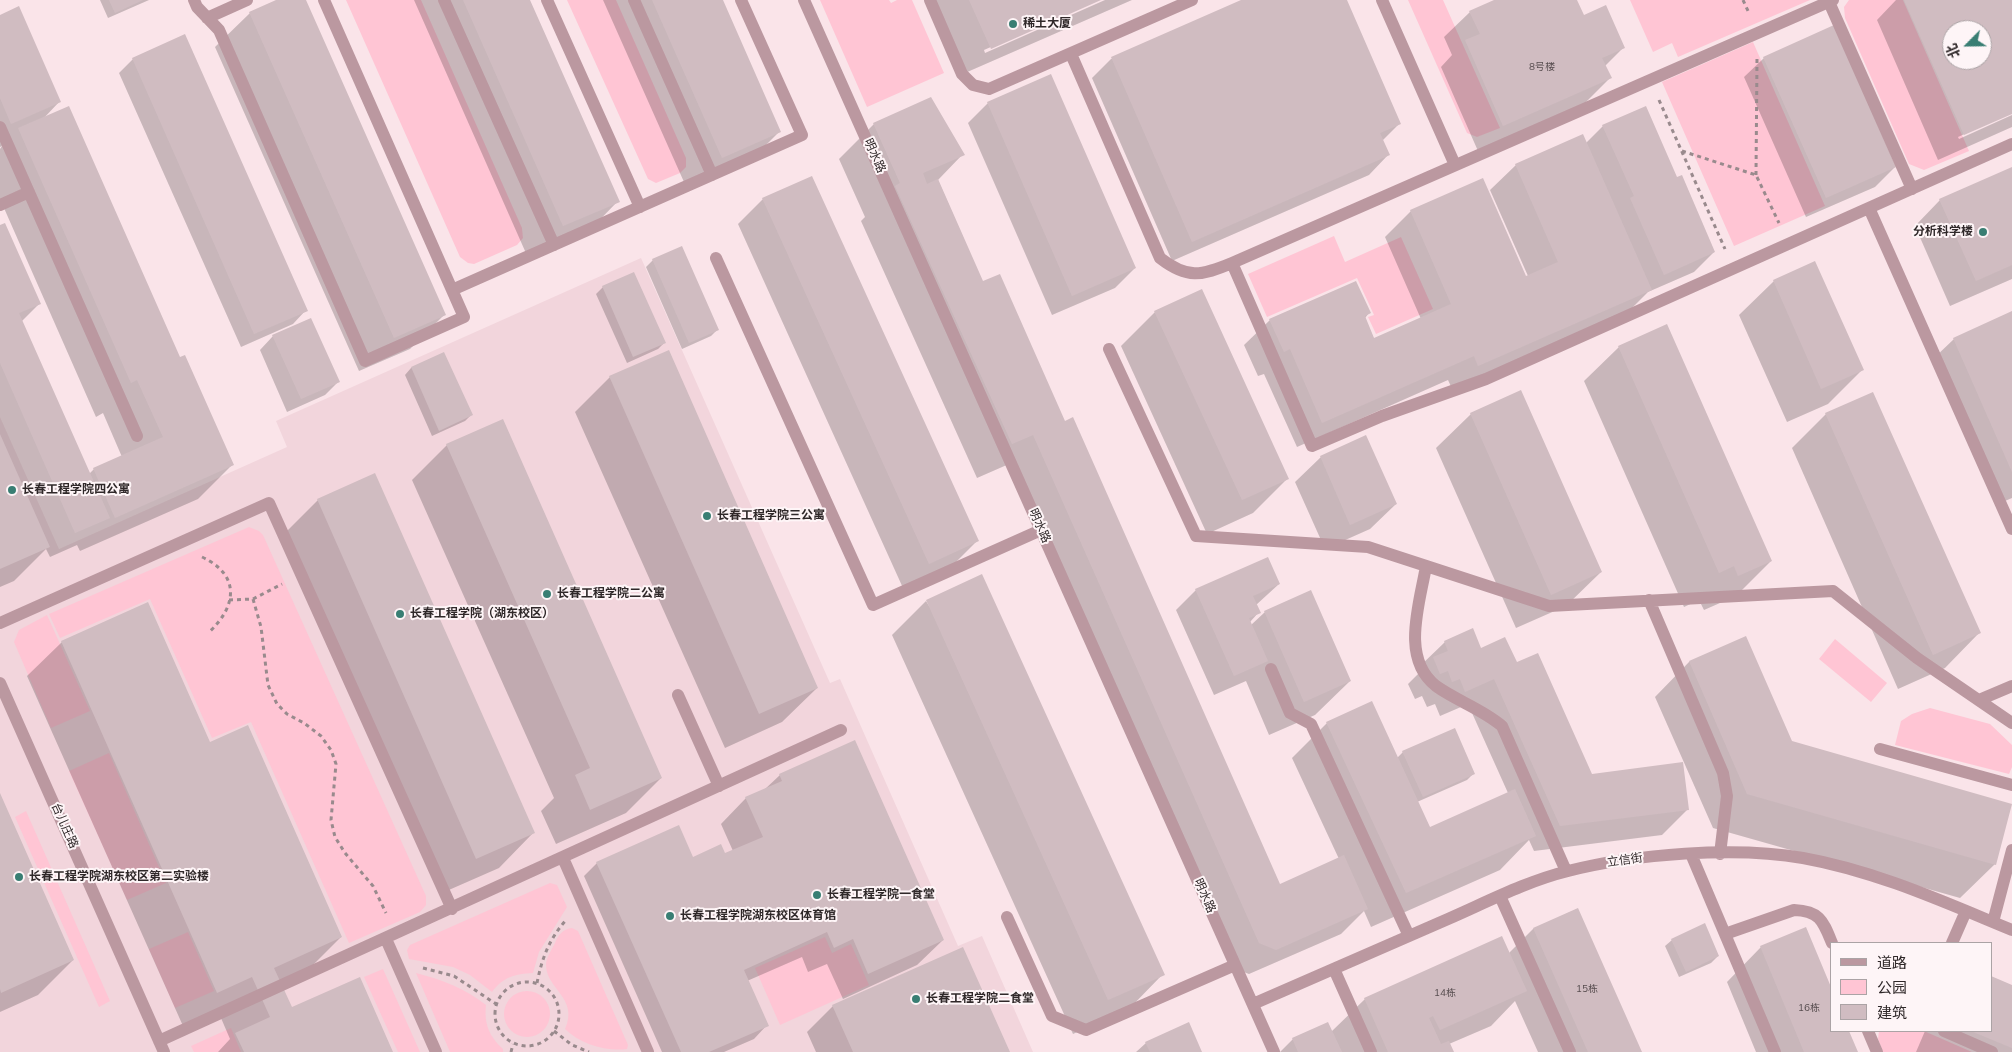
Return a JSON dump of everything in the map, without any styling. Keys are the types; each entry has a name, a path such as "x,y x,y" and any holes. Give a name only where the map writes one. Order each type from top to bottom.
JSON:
{"street":[{"path":"194,0 197,7 219,30 366,361 464,317 324,0"},
{"path":"207,18 247,0"},
{"path":"444,0 554,245"},
{"path":"547,0 640,207"},
{"path":"634,0 712,175"},
{"path":"452,290 802,135 741,0"},
{"name":"明水路","path":"804,0 1274,1052"},
{"path":"930,0 962,74 973,85 989,89 1192,0"},
{"path":"1382,0 1455,165"},
{"path":"1071,54 1160,258 1176,270 1195,274 1232,263 1831,1 1912,189"},
{"path":"0,127 137,436"},
{"path":"1232,263 1312,446 1382,416 1486,378 2012,144"},
{"path":"0,205 29,192"},
{"path":"1869,208 2012,529"},
{"path":"716,258 873,604 1041,530"},
{"path":"1109,349 1196,536 1368,547 1549,606 1833,591 1917,658 2012,723"},
{"path":"0,623 269,503 452,909"},
{"path":"1426,566 1415,633 1415,649 1424,670 1435,685 1489,715 1502,726 1566,871"},
{"path":"1649,600 1723,773 1727,796 1720,854"},
{"path":"1270,669 1290,713 1311,724 1409,936"},
{"name":"台儿庄路","path":"0,683 162,1047"},
{"path":"1979,700 2012,686"},
{"path":"678,695 719,786"},
{"path":"162,1047 390,937 841,730"},
{"path":"1880,749 2012,785"},
{"path":"1993,922 2012,850"},
{"path":"1691,854 1775,1052"},
{"name":"立信街","path":"1253,1004 1500,896 1566,871 1627,860 1691,854 1756,854 1802,858 1853,869 1917,890 2012,930"},
{"path":"563,858 648,1052"},
{"path":"1500,896 1570,1052"},
{"path":"1725,934 1794,910 1806,910 1816,914 1824,924 1832,942"},
{"path":"1952,942 1966,911"},
{"path":"1007,918 1052,1016 1086,1030 1235,965"},
{"path":"390,937 396,963 436,1052"},
{"path":"1334,969 1371,1052"},
{"path":"1868,1032 1876,1052"},
{"path":"1946,1032 1992,1052"}],"path":[{"path":"1758,33 1756,175 1790,244"},
{"path":"1650,80 1734,268"},
{"path":"1682,151 1756,175"},
{"path":"184,541 194,554 218,565 227,575 232,587 229,600 219,623 208,633"},
{"path":"229,600 253,599 301,574"},
{"path":"253,599 261,627 268,685 277,704 287,714 304,723 321,736 331,750 336,764 331,820 335,837 345,853 373,886 384,907 390,937"},
{"path":"537,983 543,956 555,932 584,906"},
{"path":"396,963 454,976 496,1004"},
{"path":"537,983 554,996 559,1016 554,1031 542,1043 533,1046 513,1044 498,1031 494,1013 496,1004 507,988 515,984 537,983"},
{"path":"554,1031 572,1045 588,1052"},
{"path":"511,1052 513,1044"}],"shaded area":[{"name":"长春工程学院（湖东校区）","path":"641,258 830,683 840,679 958,946 982,936 1033,1052 0,1052 0,417 59,549 287,447 276,421"}],"green space":[{"path":"346,0 421,0 522,228 523,238 517,245 474,264 468,263 460,257"},
{"path":"567,0 616,0 686,158 686,167 680,173 656,183 648,179"},
{"path":"820,0 889,0 891,3 897,0 912,0 944,73 867,107"},
{"path":"1408,0 1443,0 1500,128 1477,137 1467,133"},
{"path":"1630,0 1810,0 1678,57 1672,43 1653,52"},
{"path":"1849,0 1903,0 1969,151 1924,170 1909,164 1845,18 1844,7"},
{"path":"1753,42 1825,206 1734,246 1662,82"},
{"path":"1334,236 1345,262 1401,237 1433,309 1376,334 1368,317 1374,315 1357,278 1267,317 1248,274"},
{"path":"249,527 263,535 426,896 426,905 420,912 349,943 251,722 212,738 150,599 60,638 49,614"},
{"path":"47,615 90,711 51,728 14,642 19,630"},
{"path":"1835,639 1887,683 1871,702 1819,659"},
{"path":"1930,708 1990,724 2012,745 2012,767 2009,774 1895,745 1901,721 1912,714"},
{"path":"109,753 166,883 127,900 69,771"},
{"path":"26,811 110,1001 99,1007 15,817"},
{"path":"550,883 557,885 567,907 539,952 533,973 510,977 492,992 470,975 453,967 409,959 407,950 410,945"},
{"path":"572,928 578,931 628,1045 627,1049 619,1050 594,1046 578,1039 565,1029 568,1009 561,994 547,973 546,962 559,935 563,931"},
{"path":"188,932 214,991 175,1008 149,949"},
{"path":"825,937 832,953 851,944 869,985 780,1025 755,968"},
{"path":"383,969 420,1052 398,1052 364,977"},
{"path":"416,973 453,985 486,1005 488,1029 503,1049 503,1052 450,1052"},
{"path":"522,991 532,991 544,997 549,1005 549,1023 544,1031 536,1036 522,1037 514,1034 507,1027 504,1019 504,1009 507,1001 514,994"},
{"path":"231,1028 241,1052 194,1052 191,1046"},
{"path":"1879,1032 1926,1032 1972,1052 1883,1052 1878,1039"}],"building":[{"path":"109,0 143,0 115,13"},
{"path":"276,0 306,0 446,315 394,338 249,12"},
{"path":"463,0 530,0 620,202 563,226"},
{"path":"652,0 723,0 781,132 722,158"},
{"name":"稀土大厦","path":"969,0 1101,0 991,49"},
{"path":"1241,0 1347,0 1401,124 1380,133 1390,155 1192,242 1111,57"},
{"path":"1494,0 1577,0 1584,15 1606,5 1625,48 1602,58 1612,78 1503,126 1465,40 1480,34 1469,11"},
{"path":"1904,0 2012,0 2012,114 1964,135"},
{"path":"19,6 61,102 11,124 0,98 0,15"},
{"path":"1834,25 1896,167 1826,198 1763,57"},
{"path":"185,34 308,311 254,334 132,58"},
{"path":"1051,74 1136,268 1072,296 987,102"},
{"path":"931,97 965,155 923,173 927,184 938,179 983,281 1000,274 1065,421 1073,417 1280,884 1344,855 1368,909 1276,950 1259,943 1033,435 1012,444 895,186 900,183 873,123"},
{"path":"69,106 180,357 185,355 234,465 115,518 93,468 163,437 137,380 131,383 18,128"},
{"path":"1646,106 1677,177 1682,175 1715,252 1664,275 1630,198 1634,196 1602,125"},
{"path":"1583,134 1652,290 1478,366 1474,356 1322,423 1290,349 1284,352 1269,319 1356,281 1371,313 1365,316 1374,338 1451,304 1410,210 1483,178 1526,276 1558,262 1515,164"},
{"name":"分析科学楼","path":"2012,167 2012,265 1976,281 1939,199"},
{"path":"812,176 979,541 929,564 762,198"},
{"path":"5,223 41,304 19,313 110,518 75,533 0,363 0,225"},
{"path":"682,246 719,330 689,343 652,259"},
{"path":"1815,261 1864,370 1821,389 1773,280"},
{"path":"634,272 666,343 633,357 602,286"},
{"path":"1202,289 1289,479 1242,500 1154,311"},
{"path":"2012,311 2012,472 1953,338"},
{"path":"311,318 340,382 301,399 272,335"},
{"path":"1667,324 1772,561 1738,576 1734,566 1719,573 1618,346"},
{"name":"长春工程学院三公寓","path":"669,350 818,688 759,714 609,376"},
{"path":"444,352 473,415 439,431 411,367"},
{"path":"1521,390 1602,572 1551,595 1470,413"},
{"path":"1873,392 1981,633 1933,655 1825,413"},
{"name":"长春工程学院二公寓","path":"503,419 662,778 590,810 575,775 590,768 446,444"},
{"name":"长春工程学院四公寓","path":"0,434 50,547 0,569"},
{"path":"1366,435 1397,504 1350,525 1320,456"},
{"path":"375,473 535,833 476,859 317,499"},
{"path":"1268,557 1280,584 1253,596 1261,613 1249,618 1268,661 1234,676 1195,589"},
{"path":"982,574 1165,975 1108,1000 926,600"},
{"path":"1311,590 1351,681 1304,702 1264,611"},
{"path":"148,602 210,742 248,725 342,937 274,968 292,1007 360,977 393,1052 244,1052 235,1033 270,1017 252,977 217,993 61,641"},
{"path":"1473,628 1481,648 1505,637 1517,662 1538,653 1592,774 1683,762 1689,810 1560,826 1494,679 1465,692 1460,679 1452,682 1448,671 1440,674 1433,657 1448,651 1444,641"},
{"path":"1746,636 1792,741 2012,804 1996,865 1747,794 1689,661"},
{"path":"1372,701 1430,827 1515,789 1536,836 1406,893 1326,722"},
{"path":"1455,728 1475,774 1423,797 1402,751"},
{"name":"长春工程学院一食堂","path":"855,740 944,940 868,974 853,939 834,948 827,932 744,970 769,1026 709,1052 681,1052 596,862 679,825 693,857 721,844 725,853 763,837 745,797 782,781 779,774"},
{"name":"长春工程学院湖东校区第二实验楼","path":"0,793 74,960 1,993 0,989"},
{"path":"1578,908 1642,1052 1588,1052 1533,928"},
{"path":"1705,923 1719,956 1686,972 1671,939"},
{"path":"1806,927 1830,985 1830,1032 1849,1032 1858,1052 1804,1052 1760,946"},
{"path":"1502,936 1527,991 1440,1030 1433,1016 1429,1018 1441,1044 1449,1041 1454,1052 1388,1052 1364,998"},
{"name":"长春工程学院二食堂","path":"963,947 1010,1052 853,1052 832,1005"},
{"path":"1992,976 2012,985 2012,1048 1973,1032 1992,1032"},
{"path":"1189,1022 1202,1052 1150,1052 1145,1042"},
{"path":"1328,1022 1342,1052 1298,1052 1292,1038"}],"place":[{"name":"稀土大厦","path":"1013,24"},
{"name":"分析科学楼","path":"1983,232"},
{"name":"长春工程学院四公寓","path":"12,490"},
{"name":"长春工程学院三公寓","path":"707,516"},
{"name":"长春工程学院二公寓","path":"547,594"},
{"name":"长春工程学院（湖东校区）","path":"400,614"},
{"name":"长春工程学院湖东校区第二实验楼","path":"19,877"},
{"name":"长春工程学院一食堂","path":"817,895"},
{"name":"长春工程学院湖东校区体育馆","path":"670,916"},
{"name":"长春工程学院二食堂","path":"916,999"}]}
